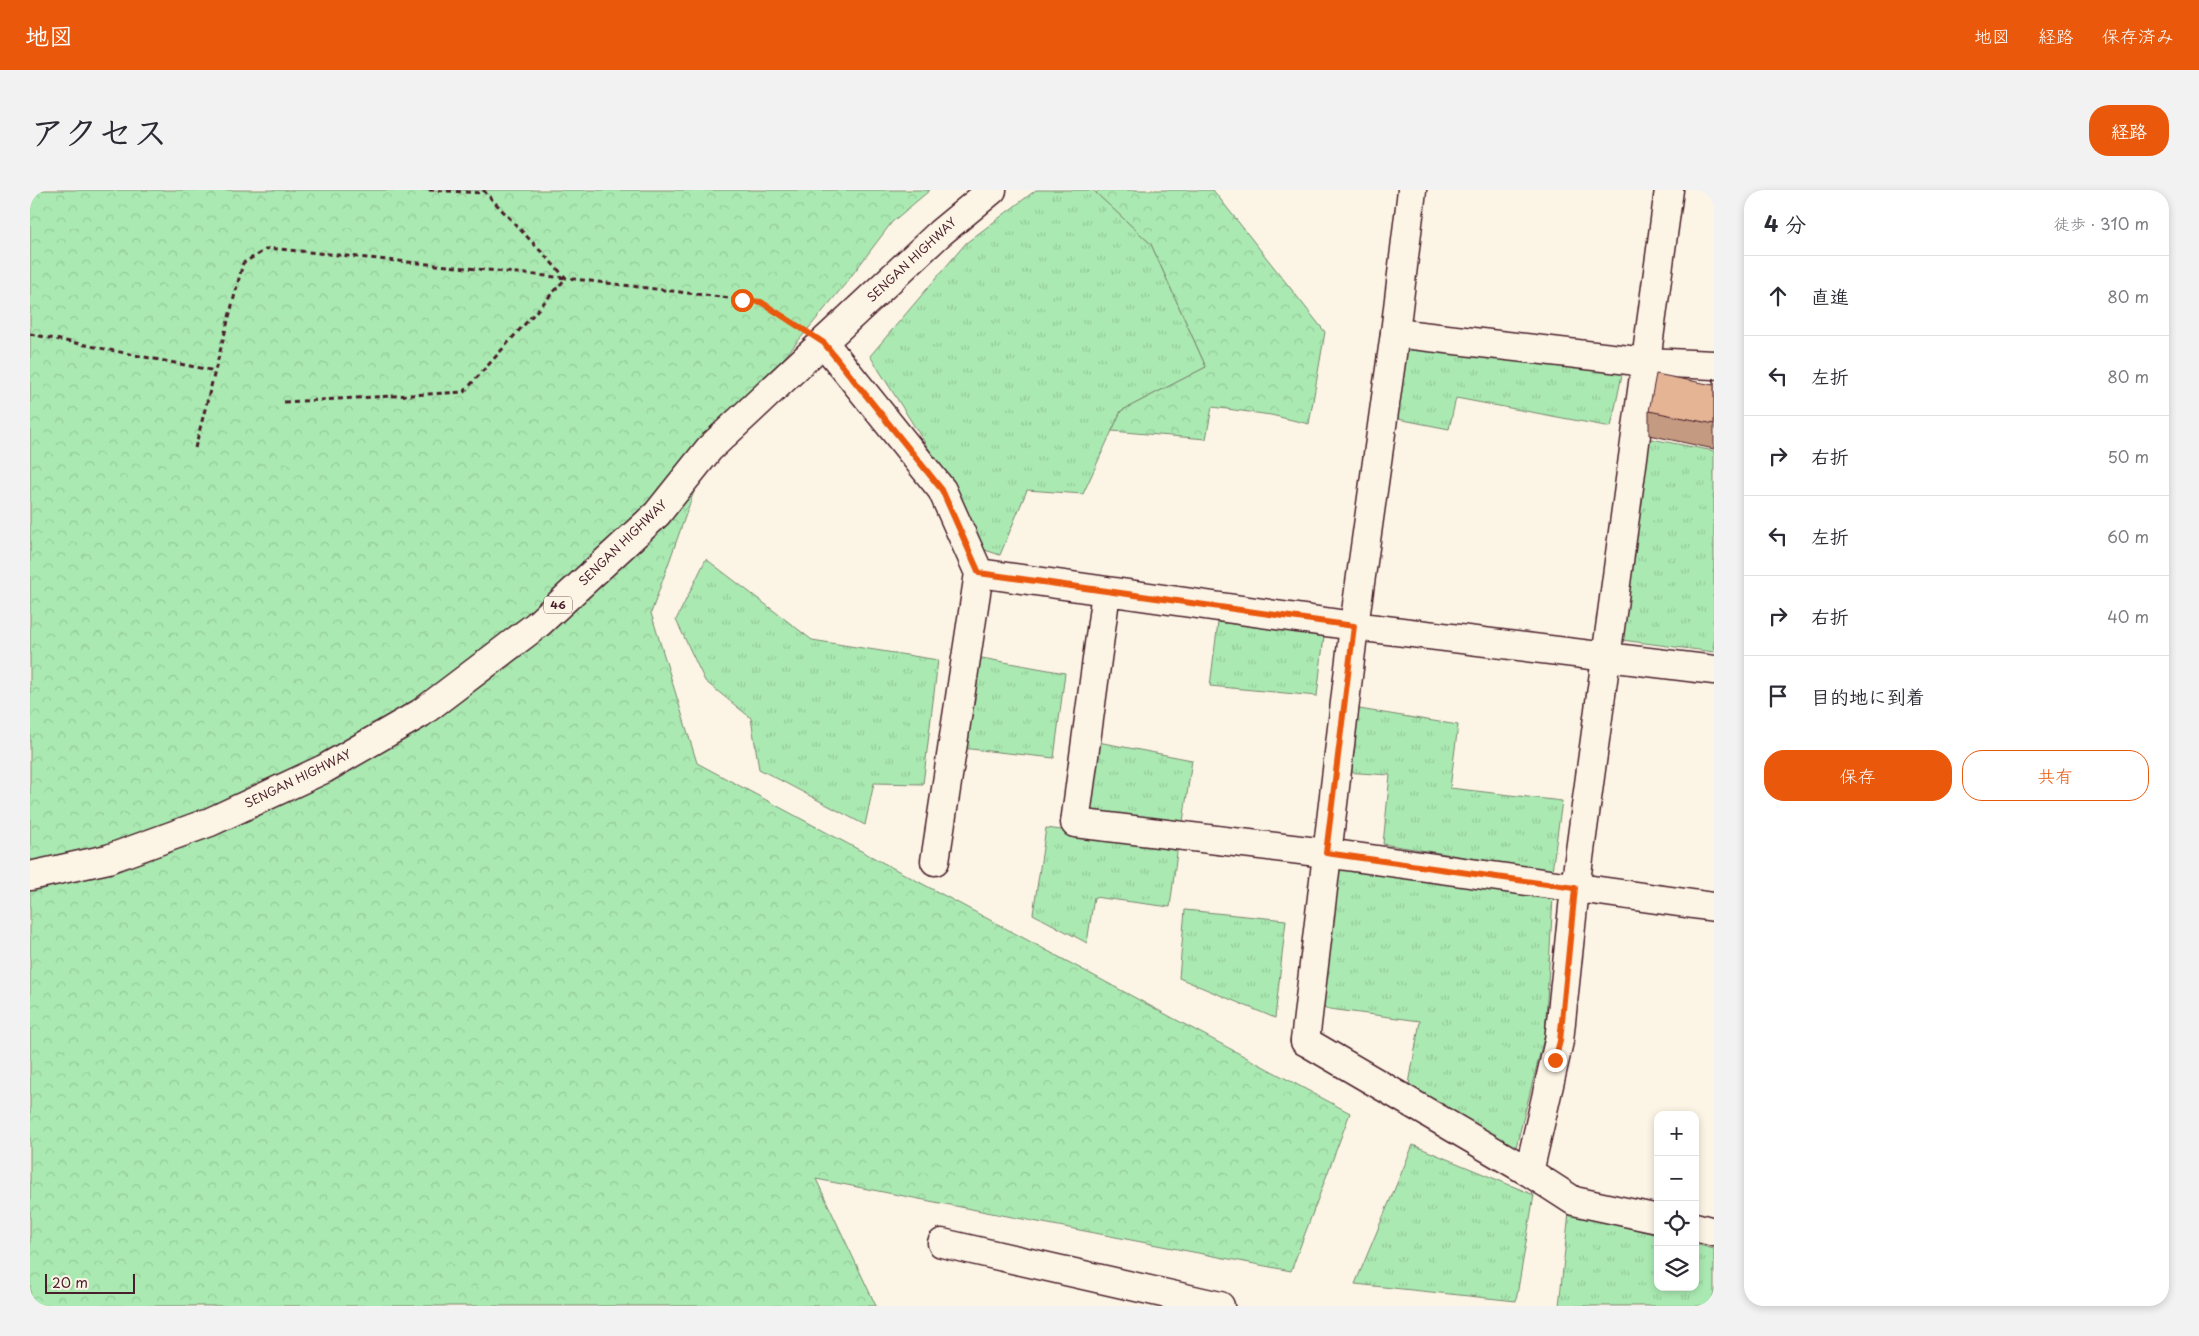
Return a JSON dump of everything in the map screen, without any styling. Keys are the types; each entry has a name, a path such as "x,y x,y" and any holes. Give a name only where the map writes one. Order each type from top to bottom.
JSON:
{"main road":[{"name":"SENGAN HIGHWAY","path":"30,876 108,859 210,822 324,769 421,713 537,625 657,514 709,449 940,232 992,190"},
{"path":"1412,190 1395,333 1354,626 1305,1041 1574,1200 1654,1218"},
{"path":"1529,1172 1560,1041 1575,888 1669,190"},
{"path":"1395,333 1646,362 1714,365"},
{"path":"824,343 942,490 979,573 936,861"},
{"path":"979,573 1354,626 1714,670"},
{"path":"1106,592 1075,823 1326,853 1714,906"},
{"path":"1699,1228 1714,1232"},
{"path":"942,1243 1220,1306"}],"path":[{"path":"429,190 483,191 566,278"},
{"path":"194,448 242,263 269,248 566,278 761,302 824,343"},
{"path":"284,402 464,392 566,278"},
{"path":"30,334 214,371"}],"green space":[{"path":"30,190 930,190 892,222 846,283 709,449 651,613 697,763 1350,1113 1291,1271 816,1179 876,1306 30,1306"},
{"path":"1036,190 1093,190 1151,244 1206,367 1121,411 1083,494 1027,490 1000,555 979,548 949,481 870,356 966,243"},
{"path":"1099,190 1213,190 1325,332 1309,424 1271,415 1212,407 1206,439 1112,431 1121,411 1206,367 1151,244 1096,193"},
{"path":"1402,342 1623,370 1611,427 1456,398 1449,429 1393,418"},
{"path":"1641,437 1714,451 1714,652 1614,639"},
{"path":"706,559 812,640 938,660 923,784 874,783 865,825 759,769 751,718 705,681 676,620"},
{"path":"1218,622 1324,636 1317,696 1210,686"},
{"path":"976,657 1065,673 1054,758 961,748"},
{"path":"1353,708 1458,725 1450,788 1562,801 1552,871 1383,844 1390,775 1344,772"},
{"path":"1098,742 1192,760 1183,822 1087,811"},
{"path":"1046,828 1178,845 1170,907 1094,897 1087,943 1033,914"},
{"path":"1338,863 1553,897 1545,1034 1515,1151 1409,1084 1420,1021 1322,1008"},
{"path":"1185,910 1286,920 1275,1018 1179,978"},
{"path":"1413,1145 1534,1195 1516,1301 1355,1284"},
{"path":"1569,1212 1654,1234 1654,1291 1699,1291 1699,1245 1714,1249 1714,1306 1559,1306"}],"building":[{"path":"1656,374 1713,385 1714,378 1714,424 1649,411"}],"route":[{"path":"742,300 761,302 824,343 942,490 979,573 1354,626 1326,853 1575,888 1560,1041 1555,1060"}]}
